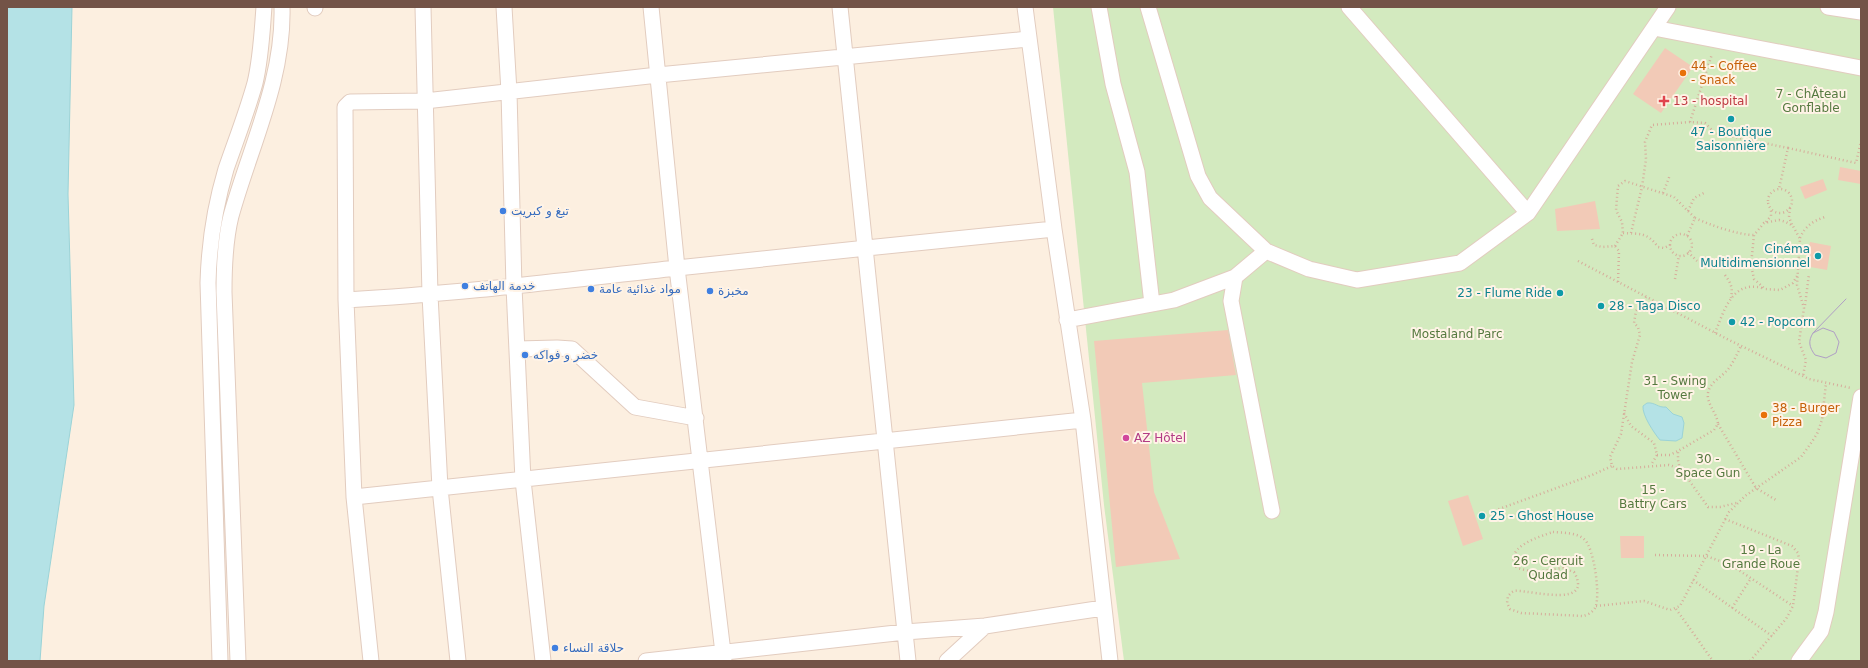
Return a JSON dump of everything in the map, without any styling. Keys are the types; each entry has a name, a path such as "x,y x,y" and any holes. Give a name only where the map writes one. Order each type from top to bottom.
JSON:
{"street":[{"path":"220,661 208,283 209,252 215,212 226,171 255,82 261,48 264,7"},
{"path":"238,661 224,292 225,260 231,218 248,160 272,90 280,47 282,7"},
{"path":"423,7 430,295 440,488 458,661"},
{"path":"504,7 509,92 514,287 523,480 543,661"},
{"path":"651,7 677,268 701,460 723,657"},
{"path":"840,7 908,661"},
{"path":"1026,7 1028,39 1054,229 1083,420 1110,661"},
{"path":"1099,7 1113,84 1137,172 1152,304"},
{"path":"1148,7 1198,176 1210,198 1266,251 1309,269 1357,280 1460,263 1528,213 1668,7"},
{"path":"1349,7 1528,213"},
{"path":"1828,7 1861,12"},
{"path":"1654,28 1861,68"},
{"path":"371,661 354,497 346,300 345,107 350,102 425,101 658,75 1028,39"},
{"path":"346,300 430,295 514,287 677,268 1054,229"},
{"path":"1067,320 1174,300 1235,277 1266,251"},
{"path":"1235,277 1231,301 1272,511"},
{"path":"517,349 572,349 635,407 696,418"},
{"path":"1799,661 1821,631 1826,612 1832,563 1849,475 1858,393"},
{"path":"354,497 1083,420"},
{"path":"646,661 723,657 905,632 985,626 1104,608"},
{"path":"947,661 985,626"}],"path":[{"path":"1690,122 1717,40"},
{"path":"1631,234 1642,186 1646,159 1645,142 1652,126 1690,122 1705,123 1715,133 1856,163 1861,141"},
{"path":"1779,189 1788,148"},
{"path":"1663,193 1670,175"},
{"path":"1615,246 1623,233 1622,222 1616,210 1618,186 1625,181 1674,197 1695,218 1711,225 1747,235 1754,235"},
{"path":"1765,289 1759,285 1751,272 1754,235 1771,216 1771,209 1768,204 1770,194 1774,190 1785,190 1792,198 1789,217 1800,239"},
{"path":"1688,211 1694,198 1706,192"},
{"path":"1771,209 1781,213 1790,208"},
{"path":"1804,308 1797,285 1800,239 1803,230 1808,225 1825,217"},
{"path":"1687,236 1695,218"},
{"path":"1764,223 1779,220 1793,226"},
{"path":"1623,233 1645,234 1658,247 1664,248 1670,245 1674,236 1683,234 1687,236 1692,244 1688,252 1679,255"},
{"path":"1592,239 1594,245 1602,247 1615,246"},
{"path":"1670,245 1675,253 1679,255"},
{"path":"1615,246 1619,251 1618,282"},
{"path":"1688,252 1697,261"},
{"path":"1675,279 1679,255"},
{"path":"1578,261 1715,333 1804,376 1858,393"},
{"path":"1804,376 1806,360 1799,342 1810,274"},
{"path":"1715,333 1732,290 1731,283 1725,275"},
{"path":"1730,298 1737,291 1748,287 1780,290 1793,283 1797,276"},
{"path":"1646,297 1636,312 1634,323 1638,327 1640,335 1632,362 1621,434 1610,457 1612,466 1617,469 1650,465 1669,465 1681,469"},
{"path":"1741,346 1727,370 1717,377 1710,388 1708,396 1711,406 1717,415 1718,424 1756,488 1776,500"},
{"path":"1596,606 1594,559 1590,546 1579,535 1553,532 1536,537 1521,545 1514,555 1513,563 1517,568 1534,572 1563,568 1574,572 1578,580 1578,586 1573,592 1565,595 1534,594 1518,591 1512,592 1508,596 1507,603 1510,609 1521,613 1582,616 1588,614 1596,606 1644,601 1666,609 1676,609 1680,606 1725,519 1737,503 1801,457 1817,434 1822,420 1826,383"},
{"path":"1624,412 1631,426 1654,443 1657,455 1650,465"},
{"path":"1657,455 1670,455 1678,451 1714,430 1718,424"},
{"path":"1678,451 1678,460 1681,469 1708,507 1720,507 1737,503"},
{"path":"1491,512 1592,475 1612,466"},
{"path":"1725,519 1792,546 1798,553 1800,559 1793,606 1786,619 1750,661"},
{"path":"1655,555 1706,556 1732,565 1793,606"},
{"path":"1732,608 1751,578"},
{"path":"1693,580 1772,636"},
{"path":"1676,609 1696,635 1713,661"}],"green space":[{"name":"Mostaland Parc","path":"1053,7 1861,7 1861,661 1124,661 1104,505"}],"water":[{"path":"7,7 72,7 68,194 74,405 44,606 40,661 7,661"},
{"path":"1647,403 1666,407 1673,414 1682,417 1684,423 1682,438 1676,441 1660,440 1644,414 1643,406"}],"building":[{"path":"1665,48 1693,67 1661,113 1633,94"},
{"path":"1840,167 1861,171 1861,184 1838,180"},
{"path":"1823,179 1827,190 1805,199 1800,187"},
{"path":"1595,201 1600,229 1557,231 1555,209"},
{"name":"Cinéma Multidimensionnel","path":"1810,242 1831,246 1827,270 1805,266"},
{"name":"AZ Hôtel","path":"1228,330 1236,375 1142,383 1154,492 1180,559 1116,567 1094,341"},
{"path":"1468,495 1483,539 1463,546 1448,501"},
{"path":"1620,536 1644,536 1644,558 1621,558"}],"tram line":[{"path":"1813,333 1823,328 1834,332 1839,342 1836,353 1826,358 1815,355 1810,347 1810,339 1813,333 1846,299"}],"place":[{"name":"44 - Coffee - Snack","path":"1683,73"},
{"name":"13 - hospital","path":"1664,101"},
{"name":"47 - Boutique Saisonnière","path":"1731,119"},
{"name":"تبغ و كبريت","path":"503,211"},
{"name":"Cinéma Multidimensionnel","path":"1818,256"},
{"name":"خدمة الهاتف","path":"465,286"},
{"name":"مواد غذائية عامة","path":"591,289"},
{"name":"مخبزة","path":"710,291"},
{"name":"23 - Flume Ride","path":"1560,293"},
{"name":"28 - Taga Disco","path":"1601,306"},
{"name":"42 - Popcorn","path":"1732,322"},
{"name":"خضر و فواكه","path":"525,355"},
{"name":"38 - Burger Pizza","path":"1764,415"},
{"name":"AZ Hôtel","path":"1126,438"},
{"name":"25 - Ghost House","path":"1482,516"},
{"name":"حلاقة النساء","path":"555,648"}],"park label":[{"name":"7 - ChÂteau Gonflable","path":"1811,101"},
{"name":"31 - Swing Tower","path":"1675,388"},
{"name":"30 - Space Gun","path":"1708,466"},
{"name":"15 - Battry Cars","path":"1653,497"},
{"name":"19 - La Grande Roue","path":"1761,557"},
{"name":"26 - Cercuit Qudad","path":"1548,568"}]}
